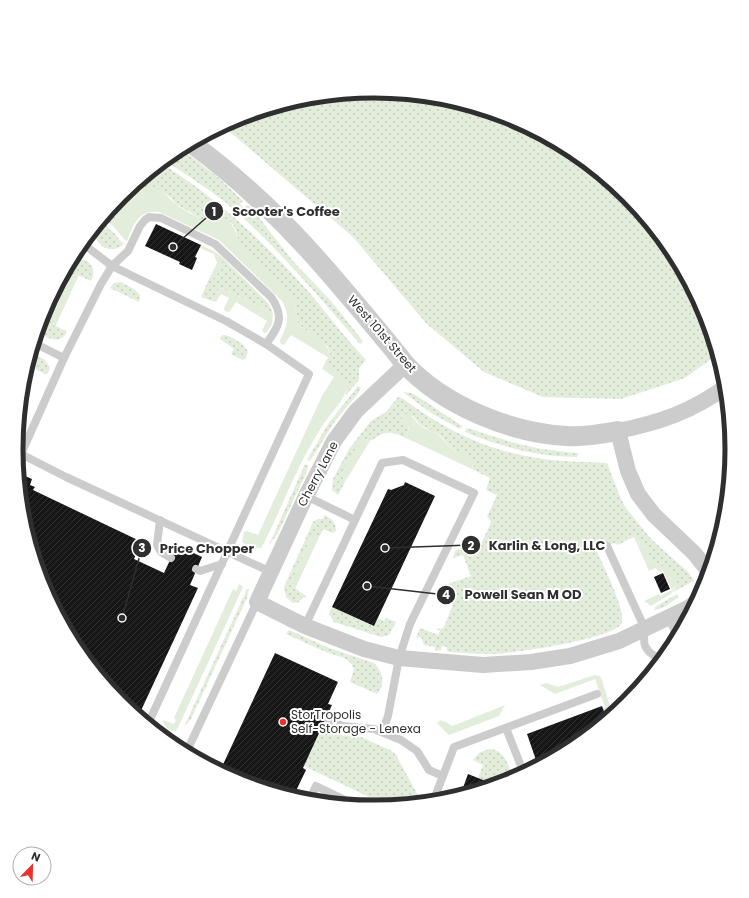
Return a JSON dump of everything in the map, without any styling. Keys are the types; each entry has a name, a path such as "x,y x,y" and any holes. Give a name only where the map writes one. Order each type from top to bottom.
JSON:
{"street":[{"name":"West 101st Street","path":"196,147 248,189 277,217 331,275 406,364 428,384 464,407 513,427 537,433 568,436 596,435 618,431"},
{"name":"Cherry Lane","path":"257,602 306,496 334,441 356,411 406,364"},
{"path":"705,567 694,553 654,515 638,494 628,471 618,431 648,425 673,417 700,404 721,390"},
{"path":"257,602 305,626 364,649 399,658 483,665 531,662 570,656 619,641 688,608"}],"lane":[{"path":"23,444 101,284 112,266 128,251 140,226 150,217 161,218 215,244 271,297 277,306 279,313 278,329 266,344"},
{"path":"87,247 112,266 226,321 266,344 309,374 150,719"},
{"path":"39,346 64,358"},
{"path":"23,455 66,477 271,572"},
{"path":"305,626 382,463 403,460 474,493 410,624 399,658 388,716 382,732"},
{"path":"306,496 355,520"},
{"path":"160,520 157,545 161,552 171,558"},
{"path":"607,546 644,629 644,642 649,653 656,657 658,656"},
{"path":"196,569 200,571 222,564"},
{"path":"189,747 257,602"},
{"path":"669,618 675,631"},
{"path":"436,795 454,747 597,694"},
{"path":"326,718 343,726 374,728 410,746 417,751 428,770 443,776"},
{"path":"506,728 522,768"},
{"path":"312,795 316,786 343,799"}],"green space":[{"path":"352,98 397,98 443,104 465,109 509,124 570,157 606,185 639,217 667,254 679,273 699,314 714,357 685,378 621,399 543,397 484,372 426,323 353,237 228,130 240,124 284,109 306,104"},
{"path":"186,153 219,178 243,201 240,204 244,208 248,205 251,207 292,260 331,301 363,342 360,344 295,270 261,235 218,196 170,164"},
{"path":"166,166 220,205 291,272 366,360 359,368 359,380 346,395 347,389 344,379 339,373 325,363 330,354 328,347 298,324 294,299 242,246 231,222 223,219 205,221 176,204 170,197 159,190 145,188 137,190"},
{"path":"145,188 156,189 180,207 205,221 218,218 228,221 234,228 242,246 294,299 298,324 323,343 329,353 329,358 291,335 284,345 281,344 280,340 285,330 287,321 285,307 282,301 219,240 159,212 152,212 146,213 138,219 127,241 125,240 112,225 124,202 138,190"},
{"path":"125,201 112,225 107,221"},
{"path":"104,224 124,244 116,249 107,249 95,236"},
{"path":"201,245 214,251 223,258 216,278 210,277 217,263 214,254 200,248"},
{"path":"223,258 269,304 273,313 220,287 212,301 201,297 210,277 216,278"},
{"path":"79,259 89,263 93,268 93,276 91,281 76,274 72,275 55,306 52,324 66,331 66,334 64,337 56,340 44,336 44,331 59,294"},
{"path":"73,274 79,275 55,327 51,322 51,319"},
{"path":"121,282 134,289 139,294 139,302 110,288 114,283"},
{"path":"220,287 273,313 272,324 267,332 264,333 262,330 267,321 236,302 229,312 225,311 224,308 229,298 221,294 216,302 212,301"},
{"path":"224,335 234,339 244,346 248,352 245,359 243,360 231,354 234,349 220,339 221,336"},
{"path":"36,355 44,359 50,367 48,373 45,374 33,368"},
{"path":"325,363 345,379 347,387 344,396 313,441 261,548 249,547 242,542 244,532 247,531 258,535 322,396 334,377 322,369"},
{"path":"358,386 361,388 357,395 335,421 312,458 309,461 307,460 328,424"},
{"path":"403,392 412,393 462,426 460,429 431,413"},
{"path":"398,397 402,398 446,427 468,438 490,446 537,458 562,461 607,463 626,508 651,539 689,573 694,581 673,592 675,586 674,576 667,569 651,561 645,546 640,545 636,534 624,539 625,541 618,545 614,543 597,551 620,607 622,622 616,628 584,640 539,648 491,654 451,652 447,651 447,647 442,646 441,650 435,651 435,647 424,645 421,637 416,638 420,628 438,635 440,631 437,628 441,629 444,627 453,605 447,600 441,588 442,586 471,576 463,555 453,558 455,551 459,549 470,555 473,550 478,550 490,525 491,521 487,517 497,495 486,490 490,478 472,469 474,465 469,456 450,447 440,435 420,425 413,416 405,414 402,418 409,426 406,438 387,433 370,441 365,439 343,478 346,480 338,495 332,490 333,479 349,449 371,421 386,412"},
{"path":"403,414 411,415 419,425 438,434 452,449 469,456 474,462 472,469 406,438 409,428 402,418"},
{"path":"467,428 515,443 541,449 578,453 577,457 562,457 506,447 465,432"},
{"path":"365,439 370,441 346,480 344,478 343,470 361,440"},
{"path":"305,464 308,466 307,471 278,533 269,545"},
{"path":"324,515 333,521 336,526 336,531 333,533 323,529 320,535 310,540 291,583 292,586 306,596 306,598 303,597 299,602 293,603 286,597 284,587 313,522 318,519 323,519"},
{"path":"636,534 640,545 645,546 651,561 672,571 676,582 672,593 651,606 644,601 672,590 663,571 659,572 656,568 649,571 634,537 625,541 624,539"},
{"path":"320,535 295,589 291,583 310,540"},
{"path":"239,584 243,587 182,719 176,731 173,731 165,726 163,720 174,724 176,720 174,718 233,589 236,591"},
{"path":"247,589 249,589 247,598 191,719 184,727"},
{"path":"677,594 679,597 664,607 654,610 655,607"},
{"path":"332,607 373,626 377,618 384,621 386,618 396,622 389,635 381,637 334,622 329,614"},
{"path":"289,630 329,648 374,663 380,670 382,678 382,686 380,690 377,694 350,682 354,669 350,662 344,658 326,652 286,634"},
{"path":"595,675 600,676 602,680 610,706 604,711 602,708 605,707 595,679 555,694 540,685 546,683 558,687"},
{"path":"505,705 499,716 449,735 437,723 440,720 452,726"},
{"path":"322,727 339,735 361,737 390,750 398,756 397,757 419,797 397,800 375,800 304,766"},
{"path":"489,749 499,752 506,760 511,773 488,782 478,778 483,765 473,760 479,753"}],"building":[{"path":"156,224 201,245 195,257 197,258 192,270 179,264 180,262 145,246"},
{"path":"24,476 32,479 30,485 35,487 33,490 142,542 134,559 164,573 177,545 202,557 190,585 198,588 141,711 110,681 96,663 70,625 59,604 50,584 35,540 26,495"},
{"path":"405,482 435,496 374,626 332,607 388,489 391,490 404,485"},
{"path":"663,573 670,589 661,593 654,577"},
{"name":"StorTropolis Self-Storage - Lenexa","path":"275,653 338,682 328,704 332,705 303,768 306,770 296,792 262,782 222,766"},
{"path":"602,706 605,714 570,741 536,761 527,734"},
{"path":"468,774 488,782 465,789 462,790"}],"place":[{"name":"Scooter's Coffee","path":"173,247"},
{"name":"Karlin & Long, LLC","path":"385,548"},
{"name":"Powell Sean M OD","path":"367,586"},
{"name":"Price Chopper","path":"122,618"},
{"name":"StorTropolis Self-Storage - Lenexa","path":"283,722"}]}
